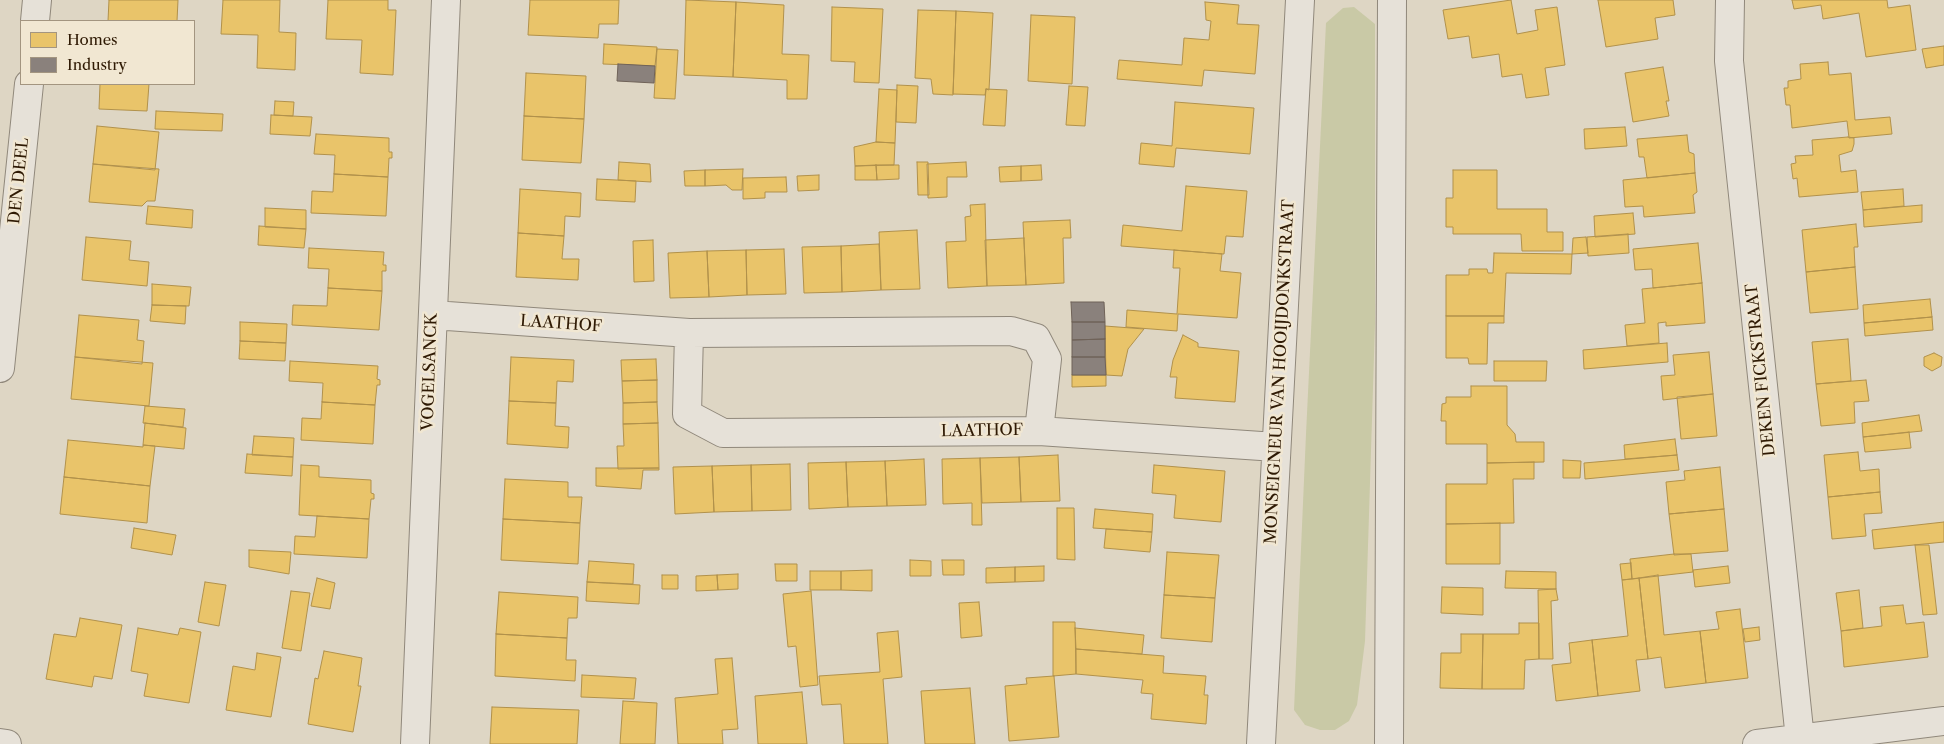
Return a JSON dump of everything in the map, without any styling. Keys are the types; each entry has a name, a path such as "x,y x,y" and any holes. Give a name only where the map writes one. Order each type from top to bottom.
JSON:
{"street":[{"path":"35,20 37,0"},
{"name":"VOGELSANCK","path":"415,744 446,0"},
{"name":"MONSEIGNEUR VAN HOOIJDONKSTRAAT","path":"1261,744 1300,0"},
{"path":"1389,744 1392,0"},
{"name":"DEKEN FICKSTRAAT","path":"1730,0 1729,61 1800,740"},
{"name":"DEN DEEL","path":"0,368 28,85"},
{"name":"LAATHOF","path":"433,314 688,333 1011,331 1036,338 1047,359 1039,430 723,434 686,414 688,333"},
{"path":"1039,430 1276,447"},
{"path":"1757,744 1944,721"},
{"path":"0,742 8,744"}],"green space":[{"path":"1354,7 1375,24 1375,324 1365,641 1357,705 1349,721 1335,730 1320,730 1305,725 1294,710 1306,434 1326,23 1343,8"}],"building: Homes":[{"path":"109,0 178,0 177,20 108,20"},
{"path":"223,0 280,0 279,32 296,33 295,70 257,68 258,35 221,34"},
{"path":"328,0 388,0 388,10 396,10 393,75 360,73 362,40 326,39"},
{"path":"530,0 619,0 618,24 599,24 598,38 528,35"},
{"path":"686,0 736,2 733,77 684,75"},
{"path":"1511,0 1517,34 1538,30 1535,10 1557,7 1565,65 1545,68 1549,95 1526,98 1522,74 1502,77 1499,54 1472,58 1469,36 1448,39 1443,10"},
{"path":"1598,0 1673,0 1675,15 1655,18 1658,39 1606,47"},
{"path":"1792,0 1887,0 1888,8 1910,5 1916,50 1866,57 1859,13 1823,19 1821,5 1794,9"},
{"path":"736,2 784,5 782,54 809,55 807,99 787,99 787,80 733,77"},
{"path":"1205,2 1239,5 1237,24 1259,25 1255,74 1204,70 1202,86 1117,79 1119,60 1182,65 1184,38 1209,40 1211,21 1206,20"},
{"path":"832,7 883,9 879,83 854,82 855,62 831,61"},
{"path":"918,10 956,11 953,95 933,94 931,79 915,78"},
{"path":"956,11 993,13 989,90 986,89 985,95 953,94"},
{"path":"1031,15 1075,17 1072,84 1028,81"},
{"path":"604,44 657,47 655,66 603,64"},
{"path":"1944,46 1944,65 1926,68 1922,49"},
{"path":"657,49 678,50 675,99 654,98"},
{"path":"1828,62 1829,75 1851,73 1855,120 1890,117 1892,134 1849,138 1847,121 1792,128 1790,105 1786,105 1784,88 1788,88 1788,81 1801,79 1800,64"},
{"path":"1663,67 1669,101 1666,101 1669,116 1633,122 1625,73"},
{"path":"526,73 586,76 584,119 524,116"},
{"path":"100,85 149,85 147,111 99,109"},
{"path":"897,85 918,86 916,123 896,122"},
{"path":"1069,86 1088,87 1085,126 1066,125"},
{"path":"879,89 897,90 895,143 876,142"},
{"path":"986,89 1007,90 1005,126 983,125"},
{"path":"275,101 294,102 293,116 274,115"},
{"path":"1175,102 1254,108 1250,154 1176,148 1174,167 1139,164 1141,143 1172,146"},
{"path":"156,111 223,114 222,131 155,129"},
{"path":"271,115 312,117 310,136 270,134"},
{"path":"524,116 584,119 581,163 522,160"},
{"path":"97,126 159,132 155,170 93,164"},
{"path":"1625,127 1627,146 1585,149 1584,129"},
{"path":"316,134 389,138 389,152 392,152 392,158 389,158 388,177 334,174 335,155 314,154"},
{"path":"1687,135 1689,152 1694,154 1695,173 1647,178 1644,157 1639,157 1637,139"},
{"path":"1854,138 1854,144 1852,151 1839,155 1841,172 1856,170 1858,192 1799,197 1797,178 1793,179 1791,164 1796,163 1795,156 1813,155 1812,140"},
{"path":"876,142 895,143 894,165 855,166 854,147"},
{"path":"619,162 650,164 651,182 618,180"},
{"path":"917,162 928,162 929,195 918,195"},
{"path":"966,162 967,177 947,177 947,197 928,198 927,164"},
{"path":"93,164 159,169 155,201 147,201 142,206 89,202"},
{"path":"876,165 899,165 899,179 877,180"},
{"path":"876,165 877,180 855,180 855,166"},
{"path":"1041,165 1042,180 1021,181 1021,166"},
{"path":"1021,166 1021,181 1000,182 999,167"},
{"path":"743,169 742,190 732,190 726,185 705,186 705,170"},
{"path":"705,170 705,186 685,186 684,171"},
{"path":"1453,170 1497,170 1497,209 1547,209 1547,232 1563,232 1563,251 1522,251 1521,234 1453,234 1453,227 1446,227 1446,198 1453,198"},
{"path":"1695,173 1697,192 1693,195 1695,213 1644,217 1643,206 1625,207 1623,180"},
{"path":"334,174 388,177 386,216 311,213 312,191 333,192"},
{"path":"819,175 819,190 798,191 797,176"},
{"path":"786,177 787,192 765,192 765,198 743,199 743,178"},
{"path":"597,179 636,181 635,202 596,200"},
{"path":"1186,186 1247,191 1243,237 1226,236 1224,254 1121,246 1123,225 1182,231"},
{"path":"520,189 581,193 580,217 565,216 564,236 518,233"},
{"path":"1903,189 1904,206 1863,210 1861,192"},
{"path":"985,204 987,286 948,288 946,242 966,241 965,217 971,216 970,205"},
{"path":"1922,205 1922,222 1864,227 1863,210"},
{"path":"148,206 193,210 192,228 146,224"},
{"path":"265,208 306,210 306,229 265,227"},
{"path":"1633,213 1635,234 1595,237 1594,216"},
{"path":"1070,220 1071,238 1063,238 1064,283 1026,285 1023,222"},
{"path":"1856,224 1858,247 1854,247 1855,267 1806,272 1802,230"},
{"path":"259,226 306,229 304,248 258,245"},
{"path":"917,230 920,289 881,290 879,232"},
{"path":"518,233 564,236 562,259 579,259 578,280 516,277"},
{"path":"1628,234 1629,253 1588,256 1587,237"},
{"path":"86,237 131,241 129,260 149,262 147,286 82,280"},
{"path":"1586,237 1588,253 1572,254 1573,238"},
{"path":"1024,238 1026,285 987,286 985,240"},
{"path":"653,240 654,281 634,282 633,241"},
{"path":"1698,243 1702,283 1653,288 1652,269 1635,270 1633,249"},
{"path":"879,244 881,290 842,292 841,246"},
{"path":"841,246 842,292 804,293 802,247"},
{"path":"309,248 384,252 383,265 386,265 386,271 382,271 382,291 328,288 329,269 308,268"},
{"path":"784,249 786,294 747,295 746,250"},
{"path":"746,250 747,295 709,297 707,251"},
{"path":"1174,250 1222,254 1220,271 1241,273 1237,318 1178,314 1177,331 1126,327 1127,310 1177,314 1180,268 1173,268"},
{"path":"707,251 709,297 670,298 668,253"},
{"path":"1494,253 1572,254 1571,274 1506,273 1504,316 1446,316 1446,275 1469,275 1469,269 1487,269 1488,273 1493,273"},
{"path":"1855,267 1858,309 1810,313 1806,272"},
{"path":"1702,283 1705,323 1666,326 1666,322 1658,323 1659,343 1627,346 1625,325 1645,323 1642,289"},
{"path":"152,284 191,287 189,306 152,305"},
{"path":"328,288 382,291 379,330 292,325 293,305 327,306"},
{"path":"1930,299 1932,317 1864,323 1863,305"},
{"path":"152,305 186,306 185,324 150,321"},
{"path":"79,315 139,320 137,340 144,341 142,364 75,357"},
{"path":"1446,316 1504,316 1504,323 1488,323 1487,364 1469,364 1468,358 1446,358"},
{"path":"1932,317 1933,330 1865,336 1864,323"},
{"path":"240,322 287,324 286,343 240,341"},
{"path":"1105,326 1144,329 1128,349 1122,376 1106,375"},
{"path":"1183,335 1198,343 1198,347 1239,351 1235,402 1175,398 1177,377 1170,377 1173,360"},
{"path":"1848,339 1851,381 1816,384 1812,342"},
{"path":"240,341 286,343 285,361 239,359"},
{"path":"1667,343 1668,362 1584,369 1583,350"},
{"path":"1709,352 1713,394 1663,400 1661,376 1675,375 1673,355"},
{"path":"1934,353 1942,357 1941,366 1932,371 1924,366 1924,357"},
{"path":"75,357 153,363 149,406 71,399"},
{"path":"511,357 574,360 573,382 557,381 556,403 509,401"},
{"path":"656,359 657,380 622,381 621,360"},
{"path":"290,361 378,366 377,379 380,380 380,385 377,385 375,405 322,402 323,383 289,381"},
{"path":"1494,361 1547,361 1546,381 1494,381"},
{"path":"1072,375 1106,375 1106,386 1072,387"},
{"path":"657,380 657,402 623,403 622,381"},
{"path":"1866,380 1869,401 1854,402 1855,423 1821,426 1816,384"},
{"path":"1471,386 1507,386 1507,425 1515,434 1516,442 1544,442 1544,462 1487,463 1487,444 1446,444 1446,421 1441,421 1442,404 1446,403 1446,397 1471,397"},
{"path":"1713,394 1717,436 1681,439 1677,397"},
{"path":"509,401 556,403 555,426 569,427 568,448 507,444"},
{"path":"322,402 375,405 373,444 301,440 302,418 321,419"},
{"path":"657,402 658,423 623,424 623,403"},
{"path":"145,406 185,409 183,427 143,423"},
{"path":"1919,415 1922,431 1863,437 1862,423"},
{"path":"145,423 186,428 184,449 143,445"},
{"path":"658,423 659,468 618,469 617,446 624,446 623,424"},
{"path":"1909,432 1911,448 1865,452 1863,437"},
{"path":"254,436 294,438 293,457 252,455"},
{"path":"1675,439 1677,455 1625,459 1624,445"},
{"path":"68,440 143,447 143,445 155,446 150,486 64,477"},
{"path":"1858,452 1860,471 1879,469 1880,492 1828,497 1824,455"},
{"path":"247,454 293,457 292,476 245,473"},
{"path":"1058,455 1060,501 1021,502 1019,457"},
{"path":"1677,455 1679,470 1585,479 1584,463"},
{"path":"1019,457 1021,502 982,503 980,458"},
{"path":"980,458 982,525 972,525 972,503 943,504 942,459"},
{"path":"924,459 926,505 887,506 885,461"},
{"path":"1563,460 1581,461 1580,478 1563,478"},
{"path":"885,461 887,506 848,507 846,462"},
{"path":"846,462 848,507 809,509 808,463"},
{"path":"1534,462 1534,479 1513,479 1514,523 1446,524 1446,484 1487,484 1487,463"},
{"path":"790,464 791,510 752,511 751,465"},
{"path":"301,465 319,466 319,477 371,480 371,493 374,494 374,499 371,499 369,519 299,515"},
{"path":"751,465 752,511 714,512 712,466"},
{"path":"1154,465 1225,471 1221,522 1174,518 1176,495 1152,493"},
{"path":"712,466 714,512 675,514 673,467"},
{"path":"1720,467 1724,509 1669,514 1666,482 1685,480 1684,471"},
{"path":"596,468 659,468 659,470 643,470 641,489 596,486"},
{"path":"64,477 150,486 147,523 60,514"},
{"path":"505,479 568,482 568,497 582,497 580,523 503,519"},
{"path":"1880,492 1882,513 1864,514 1866,536 1832,539 1828,497"},
{"path":"1057,508 1074,508 1075,560 1057,559"},
{"path":"1095,509 1153,514 1152,532 1093,528"},
{"path":"1724,509 1728,551 1674,555 1669,514"},
{"path":"317,516 369,519 367,558 294,554 295,536 315,537"},
{"path":"503,519 580,523 578,564 501,560"},
{"path":"1944,522 1944,542 1874,549 1872,530"},
{"path":"1500,523 1500,564 1446,564 1446,524"},
{"path":"134,528 176,535 172,555 131,548"},
{"path":"1106,529 1152,532 1150,552 1104,548"},
{"path":"1915,545 1929,545 1937,614 1923,615"},
{"path":"249,550 291,552 289,574 249,567"},
{"path":"1167,552 1219,555 1215,598 1164,595"},
{"path":"1691,554 1693,572 1632,579 1630,559"},
{"path":"910,560 931,561 931,576 910,576"},
{"path":"942,560 964,560 964,575 943,575"},
{"path":"589,561 634,564 633,584 587,582"},
{"path":"1631,563 1632,579 1622,580 1620,564"},
{"path":"775,564 797,564 797,581 776,581"},
{"path":"1044,566 1044,581 1015,582 1015,567"},
{"path":"1728,566 1730,583 1695,587 1693,570"},
{"path":"1015,567 1015,582 986,583 986,568"},
{"path":"872,570 872,591 841,590 841,571"},
{"path":"810,571 841,571 841,590 810,590"},
{"path":"1506,571 1556,572 1556,589 1505,588"},
{"path":"738,574 738,589 718,590 717,575"},
{"path":"662,575 678,575 678,589 662,589"},
{"path":"717,575 718,590 696,591 696,576"},
{"path":"1658,575 1664,635 1700,631 1706,683 1665,688 1661,657 1648,659 1639,578"},
{"path":"317,578 335,583 330,609 311,606"},
{"path":"1639,578 1648,659 1636,660 1640,691 1598,696 1592,640 1628,636 1622,580"},
{"path":"205,582 226,585 219,626 198,622"},
{"path":"587,582 640,585 639,604 586,601"},
{"path":"1442,587 1483,588 1483,615 1441,613"},
{"path":"1556,589 1558,600 1551,601 1553,659 1539,659 1538,590"},
{"path":"1859,590 1863,628 1841,631 1836,593"},
{"path":"291,591 310,593 301,651 282,648"},
{"path":"811,591 818,685 800,687 796,646 788,647 783,594"},
{"path":"499,592 578,597 577,618 568,618 567,638 496,634"},
{"path":"1164,595 1215,598 1212,642 1161,638"},
{"path":"979,602 982,636 961,638 959,603"},
{"path":"1903,605 1906,624 1924,622 1928,657 1844,667 1841,631 1882,626 1880,607"},
{"path":"1740,609 1748,678 1706,683 1700,631 1719,629 1716,612"},
{"path":"80,618 122,625 112,679 94,676 92,687 46,679 54,634 76,637"},
{"path":"1053,622 1075,622 1076,674 1053,676"},
{"path":"1519,623 1539,623 1539,659 1525,660 1524,689 1482,689 1483,634 1519,634"},
{"path":"1759,627 1760,640 1745,642 1743,629"},
{"path":"138,628 178,635 180,628 201,632 189,703 144,696 148,674 131,671"},
{"path":"1075,628 1144,635 1142,654 1076,649"},
{"path":"898,631 902,677 883,679 888,744 844,744 841,704 822,705 819,676 880,672 877,633"},
{"path":"496,634 567,638 566,660 576,660 575,681 495,676"},
{"path":"1461,634 1483,634 1482,689 1440,688 1441,653 1461,653"},
{"path":"1592,640 1598,696 1556,701 1552,665 1571,663 1569,643"},
{"path":"1076,649 1164,656 1163,673 1206,676 1204,695 1208,695 1206,724 1151,719 1153,694 1141,693 1143,680 1076,674"},
{"path":"324,651 362,658 358,686 361,686 353,732 308,724 315,678 318,679"},
{"path":"257,653 281,657 271,717 226,710 233,666 255,670"},
{"path":"732,658 738,729 722,730 723,744 678,744 675,698 718,694 715,659"},
{"path":"582,675 636,678 634,699 581,697"},
{"path":"1054,676 1059,737 1009,741 1005,686 1027,684 1026,678"},
{"path":"970,688 975,744 925,744 921,691"},
{"path":"802,692 807,744 758,744 755,696"},
{"path":"623,701 657,703 655,744 620,744"},
{"path":"492,707 579,710 577,744 490,744"}],"building: Industry":[{"path":"618,64 655,66 654,83 617,81"},
{"path":"1071,302 1104,302 1105,322 1072,322"},
{"path":"1072,322 1105,322 1105,339 1072,340"},
{"path":"1105,339 1105,357 1072,357 1072,340"},
{"path":"1072,357 1105,357 1106,375 1072,375"}]}
